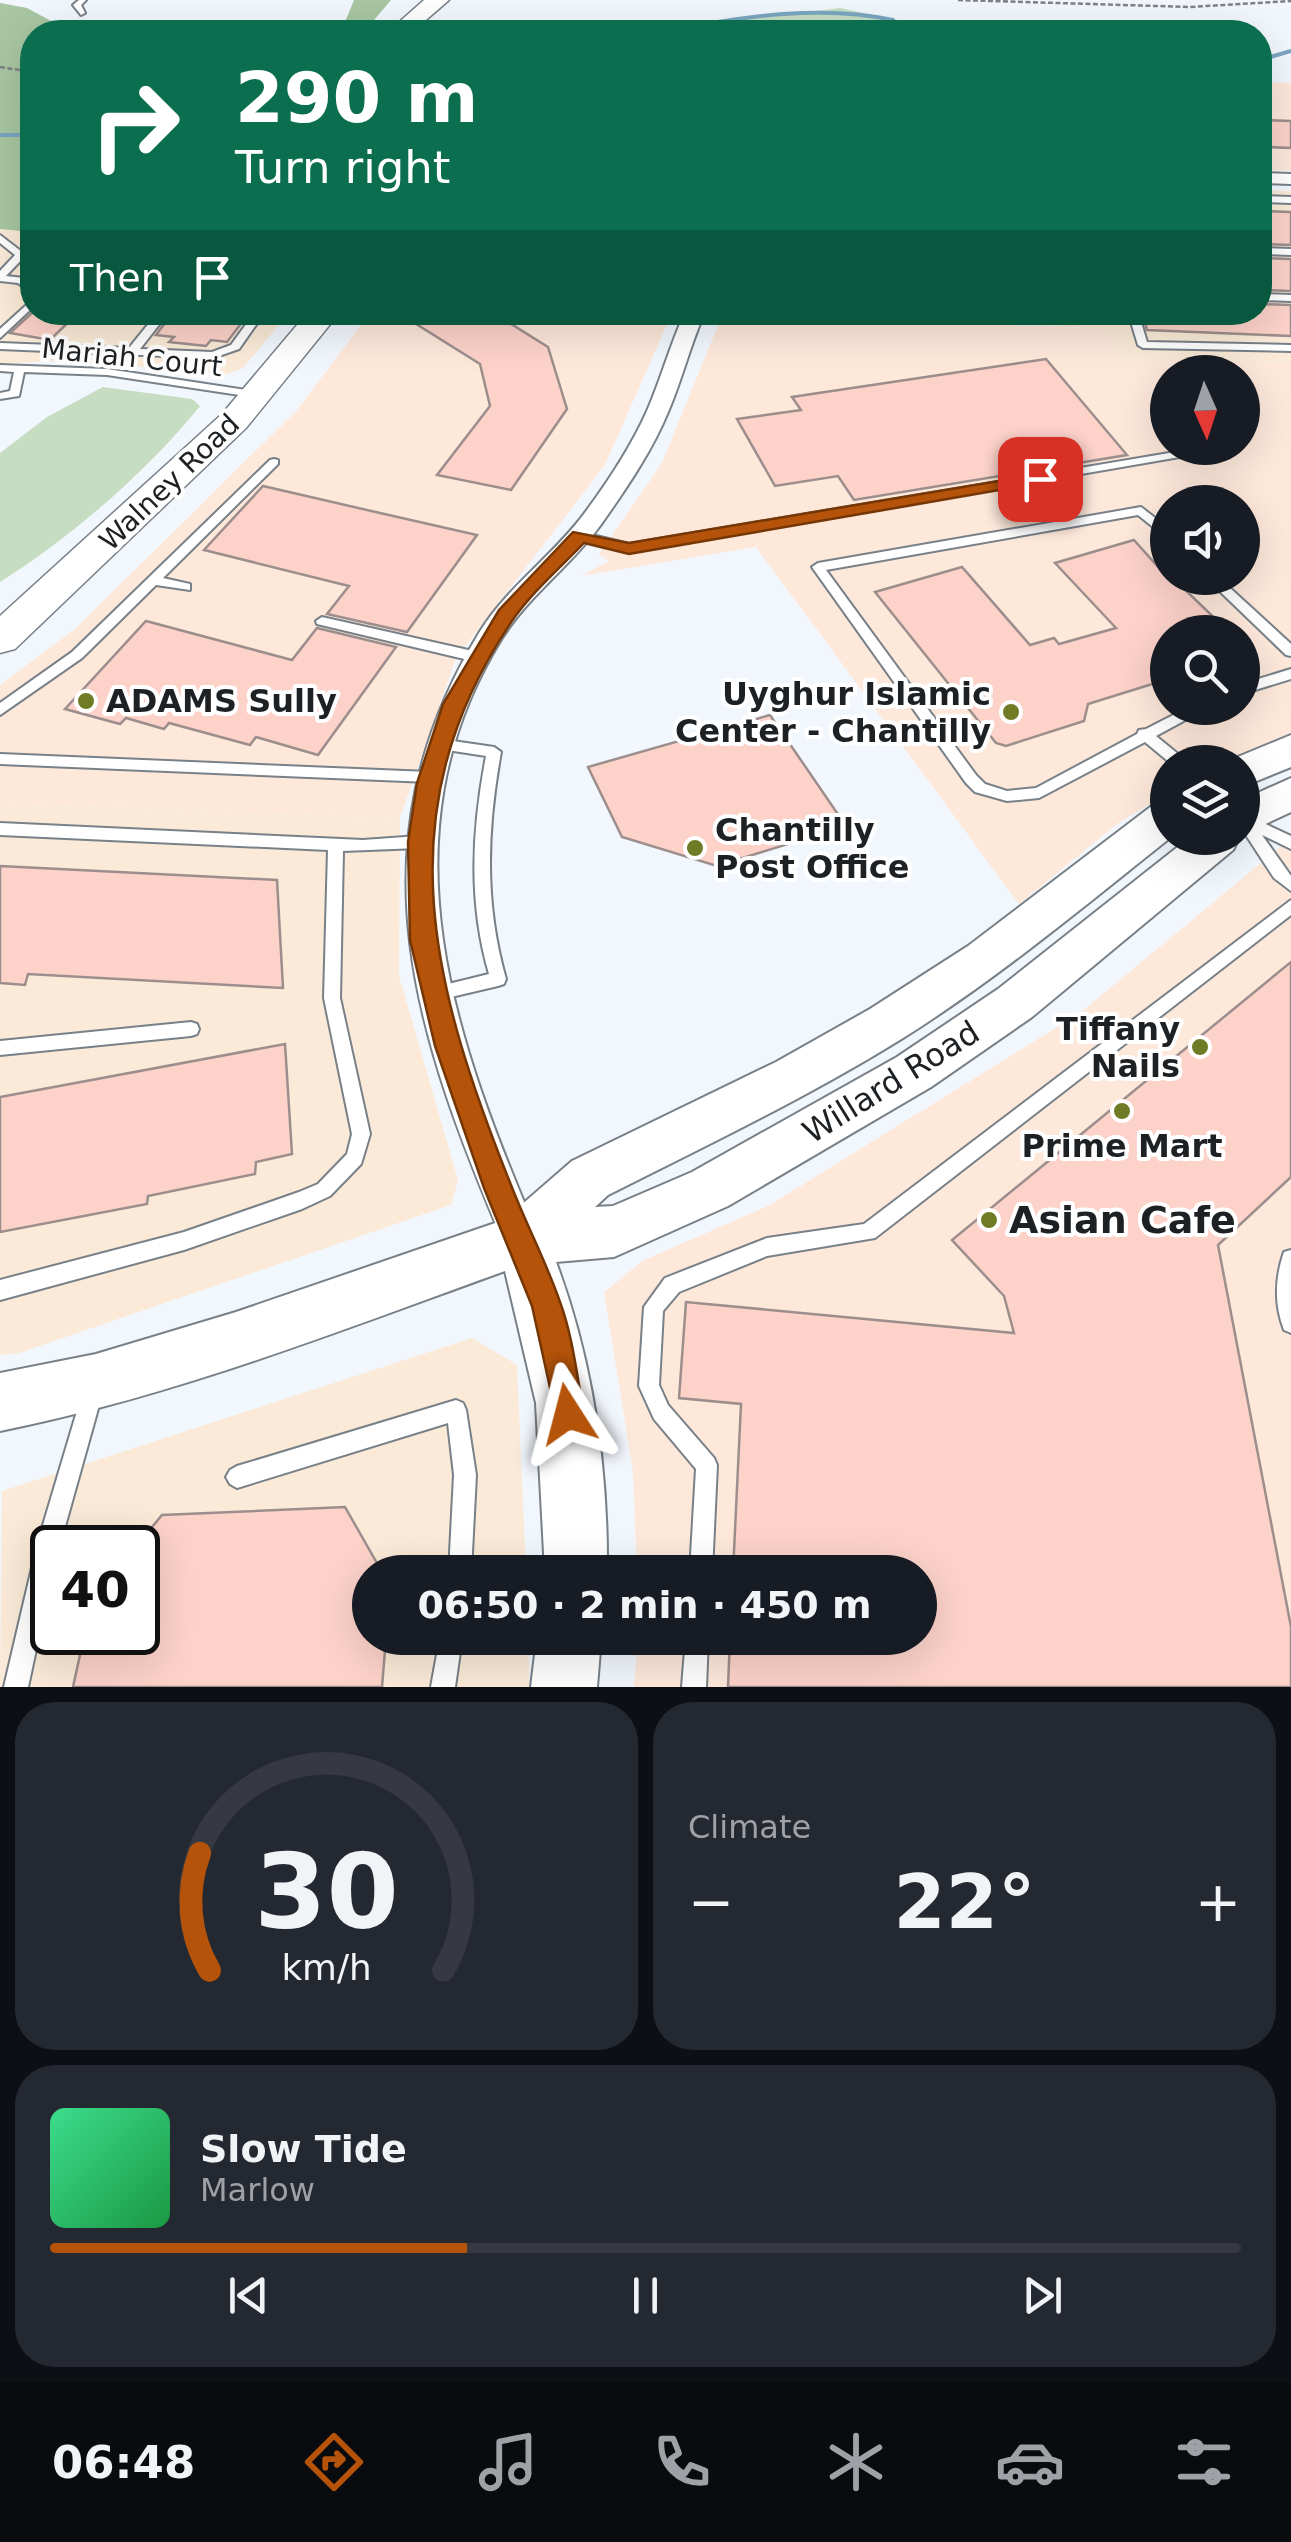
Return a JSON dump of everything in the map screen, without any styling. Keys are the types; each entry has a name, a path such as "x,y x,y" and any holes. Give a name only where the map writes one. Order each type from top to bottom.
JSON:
{"main road":[{"path":"397,20 418,0"},
{"path":"414,20 438,0"},
{"name":"Walney Road","path":"0,638 259,395 315,325"},
{"path":"1260,764 1291,750"},
{"path":"1260,809 1291,793"},
{"name":"Willard Road","path":"521,1240 590,1178 792,1076 968,970 1150,830"},
{"name":"Willard Road","path":"0,1402 96,1383 343,1306 521,1240 614,1231 710,1190 914,1072 1014,1003 1197,855"},
{"path":"521,1240 547,1306 565,1385 575,1471 576,1555"},
{"path":"564,1687 568,1655"}],"street":[{"path":"521,1240 476,1125 433,994 419,906 420,842 430,777 439,744 477,657 506,614 580,536 645,437 665,396 690,325"}],"lane":[{"path":"81,14 77,5 83,0"},
{"path":"0,238 20,255 0,277"},
{"path":"0,335 20,315"},
{"path":"134,349 153,325"},
{"path":"0,346 134,349 197,356 235,347 251,325"},
{"path":"1137,325 1143,345 1291,348"},
{"path":"40,368 54,347"},
{"name":"Mariah Court","path":"0,368 108,372 259,395"},
{"path":"0,396 15,394 20,368"},
{"path":"580,536 629,548 1150,459"},
{"path":"0,710 77,655 274,462"},
{"path":"1150,518 1142,511 818,567 980,788 1007,796 1039,792 1162,725"},
{"path":"153,580 186,587"},
{"path":"1230,595 1291,652"},
{"path":"322,621 477,657"},
{"path":"1260,683 1291,674"},
{"path":"1144,734 1157,745"},
{"path":"433,994 498,979 489,953 480,858 481,819 494,752 439,744"},
{"path":"0,758 430,777"},
{"path":"1260,827 1291,843"},
{"path":"0,829 336,845 420,842"},
{"path":"1260,844 1279,874 1291,884"},
{"path":"0,1290 184,1241 302,1200 324,1190 355,1158 361,1134 332,998 336,845"},
{"path":"702,1555 707,1465 661,1412 649,1386 654,1307 672,1284 767,1247 868,1232 1291,906"},
{"path":"0,1048 190,1029"},
{"path":"1291,1260 1285,1298 1291,1323"},
{"path":"16,1687 50,1542 96,1383"},
{"path":"237,1476 456,1410 466,1474 461,1555"},
{"path":"443,1687 448,1655"},
{"path":"694,1687 696,1655"}],"path":[{"path":"958,0 1190,7 1291,1"}],"shaded area":[{"path":"1272,82 1291,83 1291,171 1272,170"},
{"path":"1272,190 1291,191 1291,363 1260,362 1260,355 1116,358 1108,329 1022,325 1272,325"},
{"path":"0,228 20,230 20,325 279,325 243,368 225,375 66,360 0,364"},
{"path":"361,325 667,325 605,465 456,658 400,818 0,803 0,685 75,629 296,411"},
{"path":"718,325 1012,325 1109,329 1117,358 1150,359 1150,465 1260,465 1260,362 1291,363 1291,733 1260,746 1150,745 1150,804 1121,821 1019,904 756,547 581,576 609,561 599,554 662,463"},
{"path":"0,803 400,818 399,976 458,1180 451,1205 19,1353 0,1355"},
{"path":"1291,838 1291,1687 634,1687 637,1655 937,1655 937,1555 636,1555 633,1472 604,1292 644,1260 768,1206 1080,1013"},
{"path":"472,1338 517,1365 525,1555 352,1555 352,1655 529,1655 529,1687 0,1687 2,1491"}],"green space":[{"path":"354,0 391,0 374,20 346,20"},
{"path":"0,3 27,8 49,20 20,20 20,231 0,229"},
{"path":"840,8 897,20 744,20"},
{"path":"103,387 192,399 200,406 157,455 107,502 0,582 0,453 47,417"}],"building":[{"path":"1272,120 1291,121 1291,148 1272,147"},
{"path":"1272,211 1291,212 1291,245 1272,244"},
{"path":"1272,258 1291,259 1291,291 1272,290"},
{"path":"1272,304 1291,305 1291,336 1147,330 1146,325 1272,325"},
{"path":"20,324 66,325 50,340 10,333"},
{"path":"163,325 240,325 227,342 211,340 206,346 169,342 174,337 156,335"},
{"path":"418,325 513,325 548,347 567,409 511,490 437,475 490,406 480,364"},
{"path":"1046,359 1127,455 854,500 838,476 775,486 737,419 801,410 792,397"},
{"path":"263,486 477,535 407,632 327,614 349,586 204,550"},
{"path":"1134,540 1150,558 1150,595 1191,595 1211,615 1150,615 1150,685 1088,704 1084,721 1006,746 996,743 875,592 962,567 1030,645 1054,638 1059,644 1116,628 1055,563"},
{"path":"146,621 292,660 317,628 396,647 318,755 256,737 250,745 169,723 164,729 126,718 120,724 65,709"},
{"path":"770,715 846,826 717,866 622,837 588,767"},
{"path":"0,866 277,880 283,988 28,974 25,985 0,983"},
{"path":"1291,962 1291,1177 1218,1245 1291,1627 1291,1687 728,1687 729,1655 937,1655 937,1555 734,1555 741,1404 679,1398 686,1302 1014,1333 1004,1296 952,1240"},
{"path":"285,1044 292,1154 256,1162 255,1174 148,1196 147,1204 0,1232 0,1097"},
{"path":"345,1507 372,1555 352,1555 352,1655 385,1655 382,1687 73,1687 80,1655 160,1655 160,1525 154,1525 162,1515"}],"waterway":[{"path":"731,20 804,13 893,20"},
{"path":"1272,57 1291,51"},
{"path":"0,135 20,135"}],"place":[{"name":"ADAMS Sully","path":"86,701"},
{"name":"Uyghur Islamic Center - Chantilly","path":"1011,712"},
{"name":"Chantilly Post Office","path":"695,848"},
{"name":"Tiffany Nails","path":"1200,1047"},
{"name":"Prime Mart","path":"1122,1111"},
{"name":"Asian Cafe","path":"989,1220"}],"route":[{"path":"568,1414 547,1306 498,1188 448,1046 436,1010 422,940 420,842 428,783 453,704 477,657 506,614 580,536 629,548 1040,479"}]}
